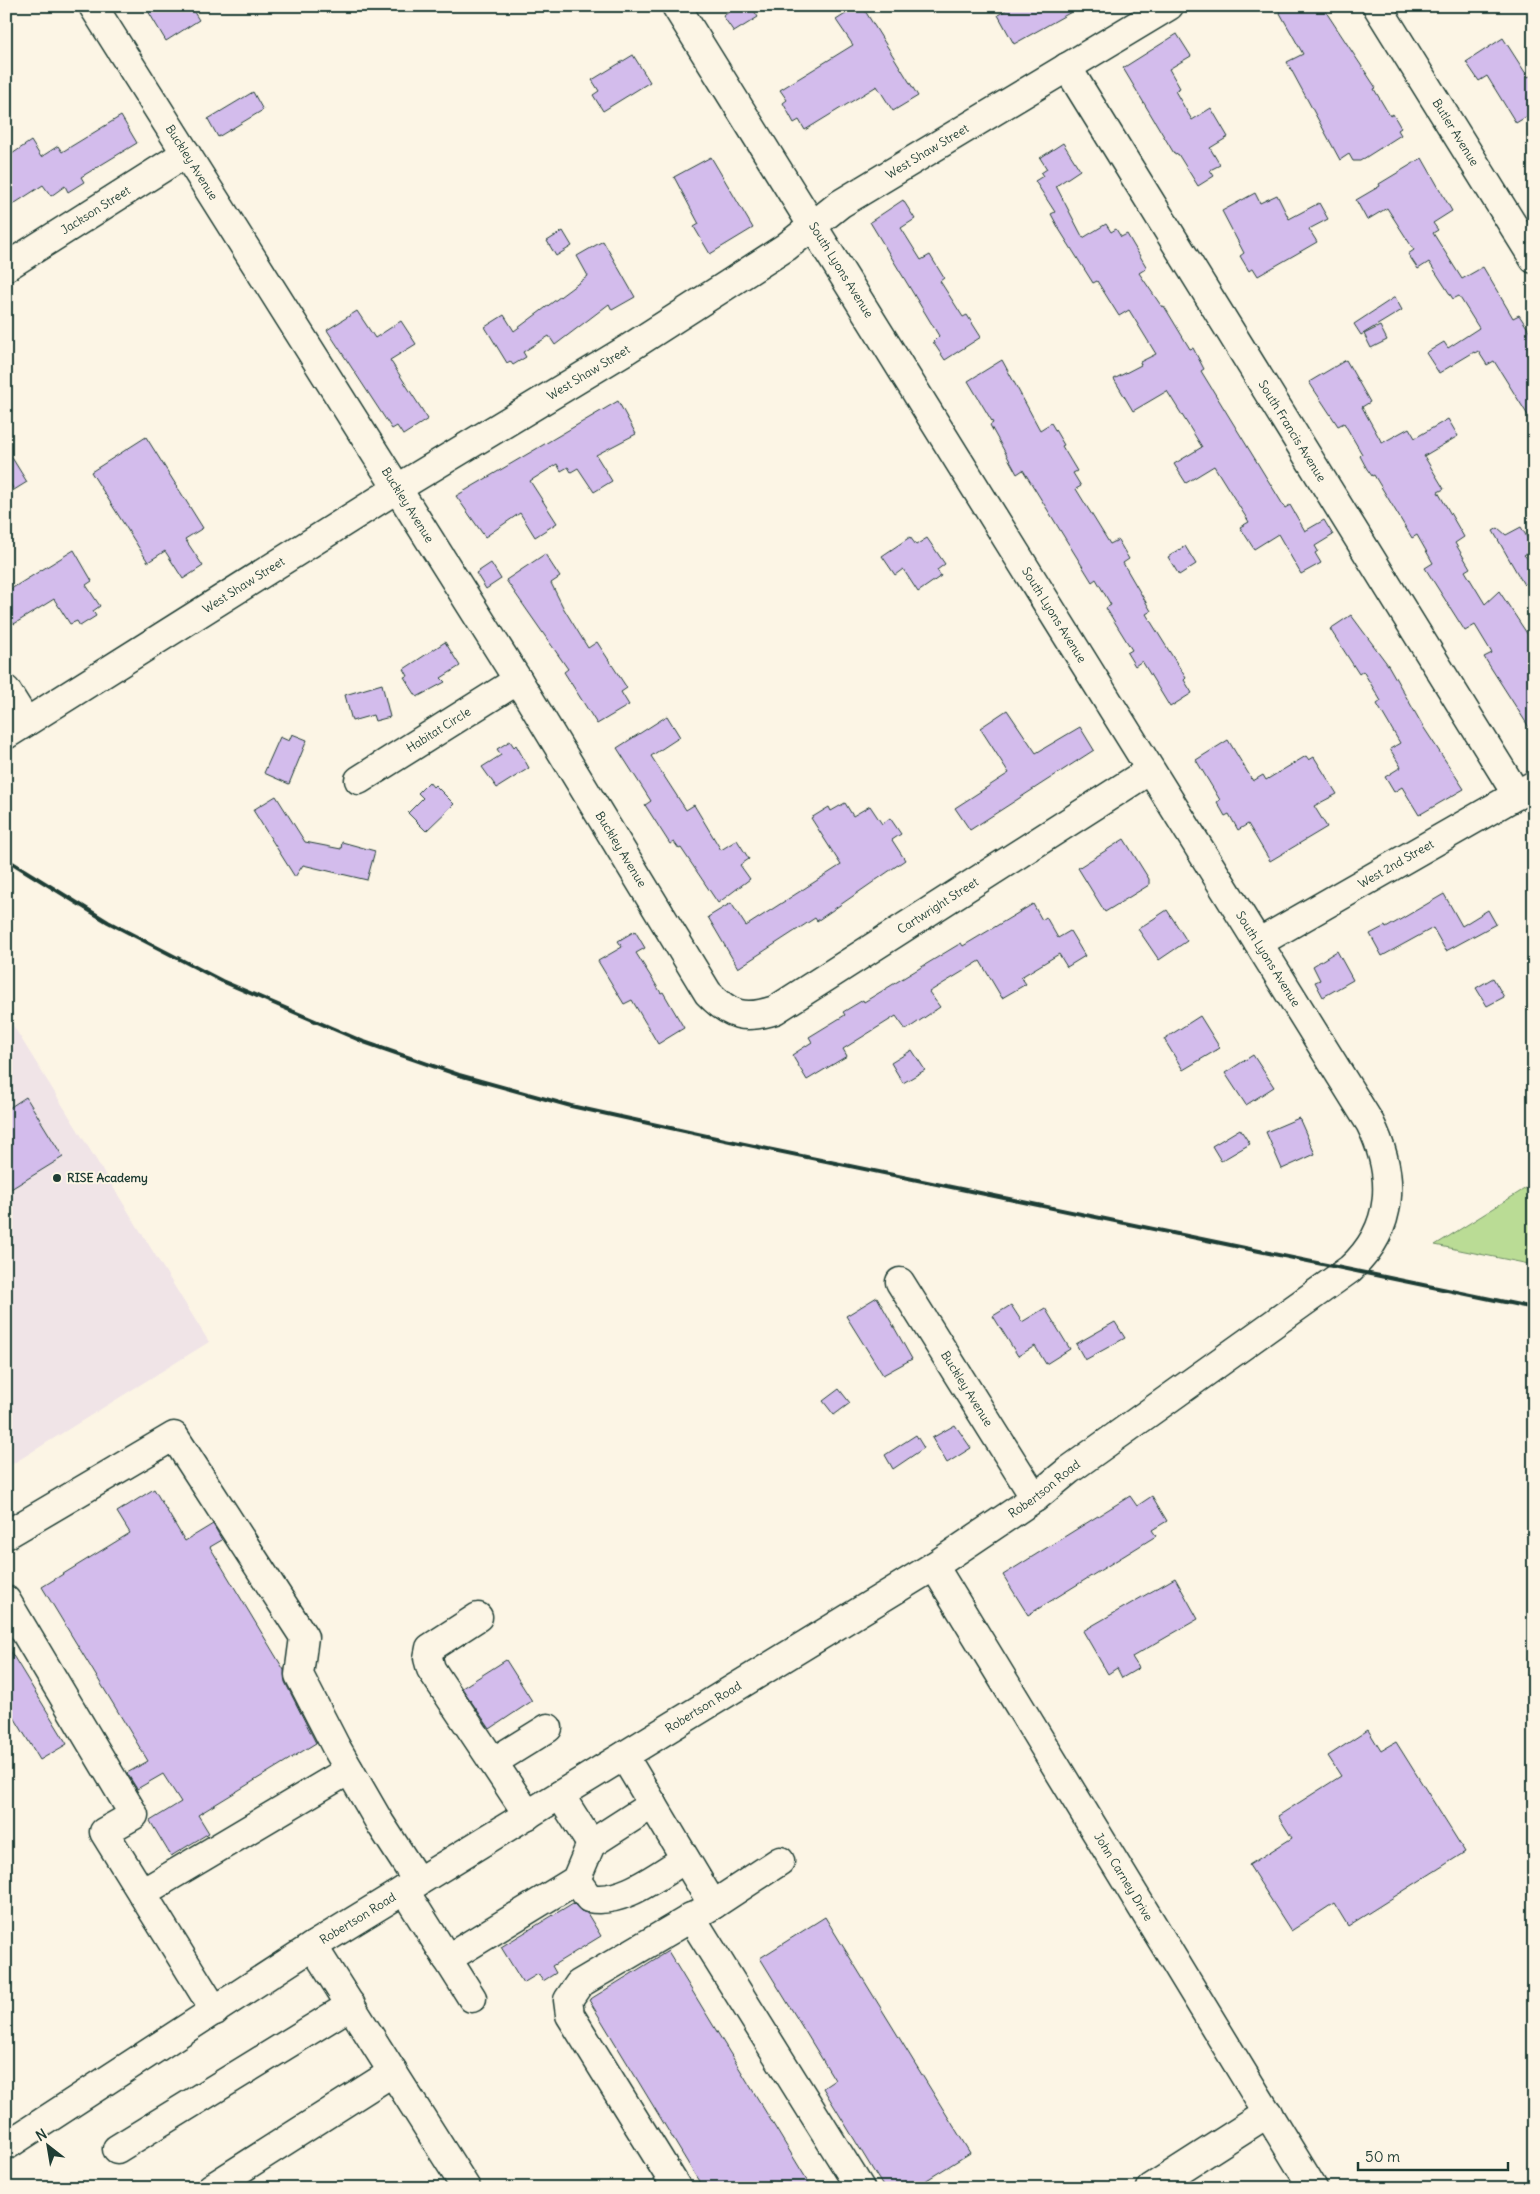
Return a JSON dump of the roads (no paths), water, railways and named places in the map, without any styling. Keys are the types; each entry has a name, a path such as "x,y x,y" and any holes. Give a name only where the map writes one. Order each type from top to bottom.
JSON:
{"street":[{"name":"Buckley Avenue","path":"93,6 518,680 708,993 720,1006"},
{"name":"South Lyons Avenue","path":"676,6 1370,1123 1380,1142 1386,1166 1388,1190 1383,1220 1376,1236"},
{"name":"West Shaw Street","path":"16,729 398,488 626,350 786,247 840,204 1169,6"},
{"name":"Butler Avenue","path":"1377,6 1534,259"},
{"name":"South Francis Avenue","path":"1067,67 1526,790"},
{"name":"Jackson Street","path":"6,268 186,153"},
{"name":"Habitat Circle","path":"359,780 518,680"},
{"path":"6,690 16,729"},
{"name":"Cartwright Street","path":"720,1006 738,1015 756,1016 775,1010 1150,770"},
{"name":"West 2nd Street","path":"1258,943 1526,790"},
{"name":"Robertson Road","path":"6,2146 314,1946 934,1566 1034,1498 1069,1470 1350,1269 1376,1236"},
{"name":"Buckley Avenue","path":"900,1282 1034,1498"},
{"path":"6,1535 174,1436 304,1637 299,1675 448,1959 472,1998"},
{"name":"John Carney Drive","path":"934,1566 1313,2188"},
{"path":"6,1600 134,1815 104,1832 215,2011"},
{"path":"478,1616 430,1648 428,1658 431,1669 528,1815"},
{"path":"493,1762 548,1728"},
{"path":"624,1756 685,1859 702,1911 860,2188"},
{"path":"142,1893 349,1770"},
{"path":"560,1795 591,1844"},
{"path":"448,1959 576,1880 591,1844 653,1804"},
{"path":"576,1880 589,1898 599,1900 641,1886 685,1859"},
{"path":"677,2188 570,2015 568,2000 579,1984 702,1911 780,1861"},
{"path":"314,1946 466,2188"},
{"path":"117,2149 351,2005"},
{"path":"211,2188 393,2072"},
{"path":"1151,2188 1268,2113"}],"railway":[{"path":"6,859 108,922 222,981 364,1042 459,1075 571,1106 725,1140 1534,1308"}],"place":[{"name":"RISE Academy","path":"57,1178"}]}
